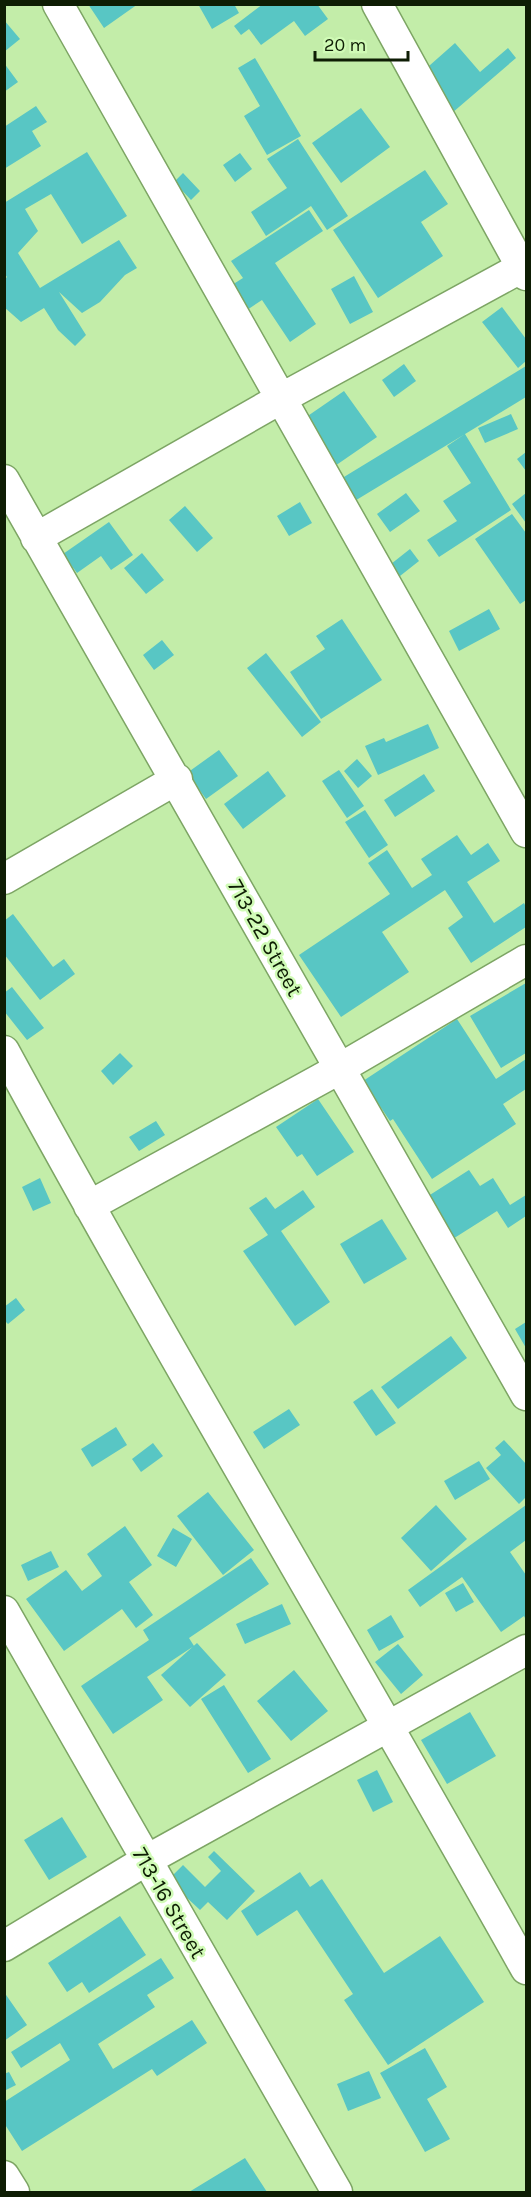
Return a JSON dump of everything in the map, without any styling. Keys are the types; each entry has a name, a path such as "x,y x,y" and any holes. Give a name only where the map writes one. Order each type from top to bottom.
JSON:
{"street":[{"path":"58,4 526,832"},
{"path":"36,538 280,399 525,269 377,4"},
{"name":"713-22 Street","path":"4,480 177,779 339,1069 526,1395"},
{"path":"4,879 177,779"},
{"path":"89,1206 339,1069 526,960"},
{"path":"4,1051 89,1206 390,1727 526,1969"},
{"name":"713-16 Street","path":"4,1611 337,2193"},
{"path":"4,1946 145,1861 526,1650"},
{"path":"4,2176 14,2193"}],"building":[{"path":"88,4 138,4 104,28"},
{"path":"198,4 234,4 239,13 212,29"},
{"path":"263,4 317,4 328,19 305,36 294,21 261,45 249,29 241,35 234,26"},
{"path":"4,20 20,39 4,52"},
{"path":"455,43 480,72 508,48 516,58 445,119 412,81"},
{"path":"255,58 301,136 267,155 244,116 260,106 238,68"},
{"path":"4,63 18,82 4,92"},
{"path":"36,106 47,122 32,131 41,146 4,169 4,127"},
{"path":"361,108 390,147 341,183 312,143"},
{"path":"298,139 348,216 327,230 311,206 266,236 251,212 287,188 267,159"},
{"path":"87,152 127,216 82,244 51,194 25,209 38,231 18,253 40,288 119,240 137,268 125,275 100,302 82,313 59,292 86,335 75,346 58,330 44,308 21,322 4,307 4,280 7,277 4,273 4,203"},
{"path":"240,153 252,169 235,182 223,165"},
{"path":"425,170 448,204 421,222 443,256 378,298 333,230"},
{"path":"183,173 200,191 191,200 174,182"},
{"path":"309,210 323,231 275,263 316,324 290,342 262,300 244,312 227,288 243,278 231,261"},
{"path":"354,276 373,312 350,324 331,289"},
{"path":"502,307 526,339 526,361 518,368 482,322"},
{"path":"404,364 416,381 394,397 382,380"},
{"path":"526,366 526,397 353,502 339,480"},
{"path":"344,391 377,437 332,468 299,422"},
{"path":"511,414 518,429 485,443 478,428"},
{"path":"465,434 511,510 439,557 427,540 457,521 443,501 471,483 447,446"},
{"path":"526,452 526,471 517,459"},
{"path":"406,493 420,511 390,532 377,514"},
{"path":"526,493 526,523 512,504"},
{"path":"300,502 312,523 289,536 277,516"},
{"path":"185,506 213,538 197,552 169,520"},
{"path":"512,514 526,533 526,600 520,604 475,539"},
{"path":"109,522 133,555 111,570 101,556 77,573 63,554"},
{"path":"410,549 419,561 400,576 391,564"},
{"path":"142,553 164,580 146,594 124,568"},
{"path":"489,609 500,629 459,651 449,631"},
{"path":"342,619 382,680 321,719 290,672 325,649 316,636"},
{"path":"162,640 174,655 154,670 143,655"},
{"path":"266,653 321,722 302,737 247,668"},
{"path":"428,724 439,748 378,775 365,746 384,738 386,742"},
{"path":"219,750 238,776 206,799 187,773"},
{"path":"357,759 372,776 358,788 344,771"},
{"path":"339,770 364,806 347,818 322,781"},
{"path":"268,771 286,796 243,829 224,804"},
{"path":"424,774 435,791 395,817 384,800"},
{"path":"365,810 388,845 369,858 345,822"},
{"path":"457,835 471,855 488,843 500,861 467,882 494,923 524,903 526,927 471,963 448,928 463,917 445,890 382,932 409,972 341,1017 299,955 390,894 368,863 387,850 412,888 432,875 421,859"},
{"path":"13,914 53,967 64,959 75,974 40,1000 4,954 4,921"},
{"path":"526,983 526,1053 501,1068 470,1016"},
{"path":"12,987 44,1028 27,1040 4,1011 4,993"},
{"path":"457,1019 496,1079 526,1059 526,1089 503,1104 516,1124 432,1179 393,1119 390,1121 363,1081"},
{"path":"120,1053 133,1066 113,1085 101,1071"},
{"path":"318,1099 354,1152 317,1176 302,1154 297,1157 276,1127"},
{"path":"156,1121 165,1135 139,1151 129,1137"},
{"path":"469,1170 480,1186 493,1178 510,1205 526,1195 526,1216 508,1228 497,1211 448,1242 422,1200"},
{"path":"40,1178 51,1203 33,1211 22,1187"},
{"path":"303,1190 315,1207 281,1231 330,1302 295,1326 243,1251 268,1235 249,1208 266,1197 275,1209"},
{"path":"382,1219 407,1259 364,1284 340,1244"},
{"path":"16,1298 25,1310 8,1324 4,1320 4,1307"},
{"path":"526,1322 526,1348 515,1329"},
{"path":"451,1336 467,1358 398,1409 381,1387"},
{"path":"372,1389 396,1423 376,1436 353,1402"},
{"path":"289,1409 300,1425 264,1449 253,1432"},
{"path":"116,1427 127,1445 92,1467 81,1449"},
{"path":"504,1440 526,1464 526,1497 519,1504 486,1468 501,1455 495,1448"},
{"path":"153,1443 163,1456 141,1472 132,1459"},
{"path":"479,1461 490,1479 455,1500 444,1481"},
{"path":"208,1492 254,1550 223,1575 177,1516"},
{"path":"436,1505 467,1539 431,1571 401,1538"},
{"path":"526,1505 526,1540 510,1552 526,1575 526,1620 524,1616 501,1632 462,1577 420,1607 408,1590"},
{"path":"125,1526 152,1565 129,1582 153,1615 136,1628 122,1609 64,1651 26,1599 66,1570 82,1591 102,1576 87,1554"},
{"path":"173,1528 192,1539 176,1567 157,1556"},
{"path":"51,1551 59,1567 28,1581 21,1565"},
{"path":"251,1558 269,1584 189,1638 194,1646 147,1677 163,1700 113,1734 81,1686 149,1640 143,1630"},
{"path":"463,1583 474,1602 456,1612 445,1593"},
{"path":"282,1604 291,1624 245,1644 236,1624"},
{"path":"391,1615 404,1637 379,1651 367,1630"},
{"path":"197,1643 226,1675 190,1707 161,1675"},
{"path":"398,1644 423,1675 401,1694 375,1662"},
{"path":"294,1670 328,1711 291,1741 257,1701"},
{"path":"224,1685 271,1759 248,1773 201,1699"},
{"path":"470,1712 496,1756 447,1784 421,1740"},
{"path":"377,1770 393,1802 373,1812 357,1780"},
{"path":"62,1817 87,1857 49,1880 24,1840"},
{"path":"214,1851 255,1891 227,1920 208,1902 200,1910 168,1880 183,1865 205,1887 221,1871 208,1857"},
{"path":"300,1872 310,1887 322,1879 384,1973 440,1936 484,2002 388,2065 344,2000 353,1994 297,1910 257,1936 241,1911"},
{"path":"120,1916 146,1955 89,1993 82,1982 67,1992 48,1963"},
{"path":"161,1958 174,1978 147,1995 155,2007 98,2044 113,2069 192,2020 207,2043 157,2076 152,2069 22,2151 4,2123 4,2102 70,2060 60,2043 21,2068 11,2052"},
{"path":"4,1992 27,2025 4,2041"},
{"path":"425,2048 447,2087 427,2099 450,2139 425,2152 380,2073"},
{"path":"369,2071 381,2098 348,2111 337,2084"},
{"path":"9,2072 16,2085 4,2091 4,2074"},
{"path":"245,2158 267,2192 189,2192"}]}
